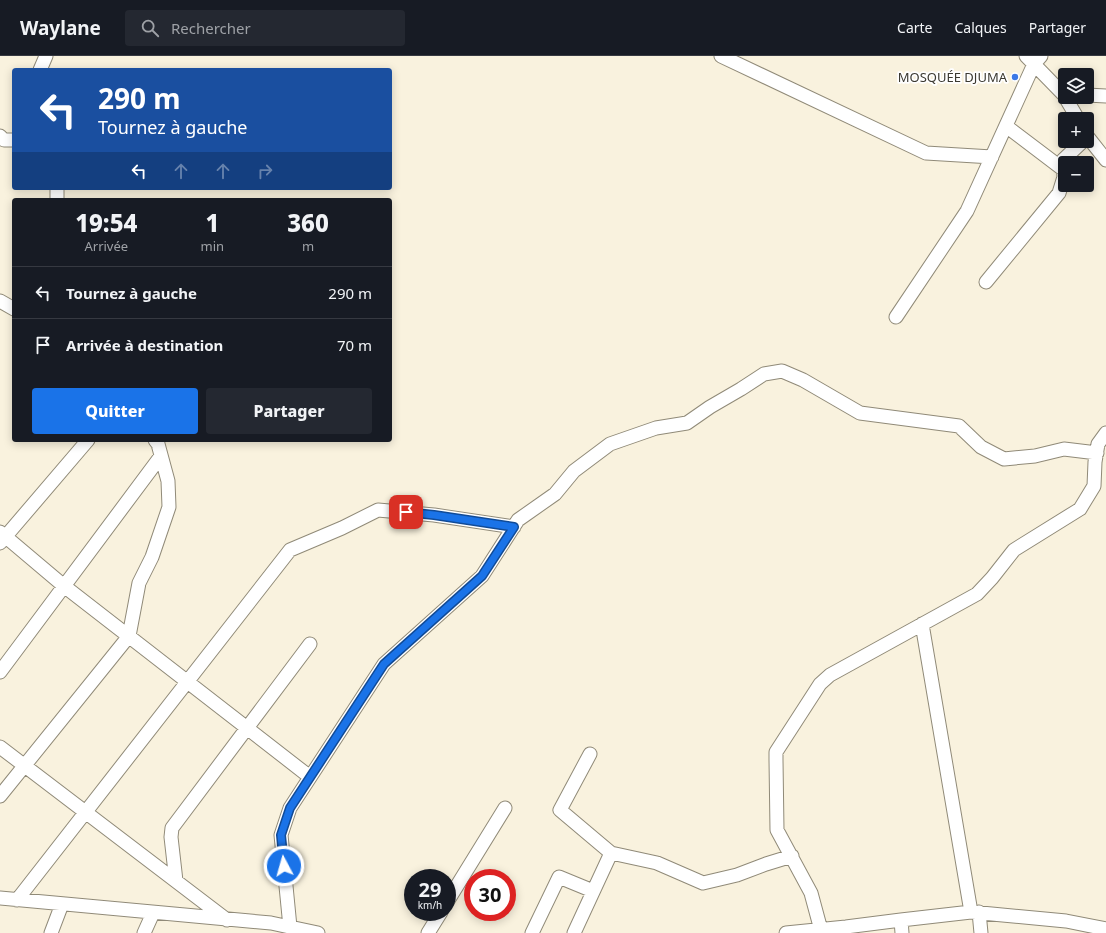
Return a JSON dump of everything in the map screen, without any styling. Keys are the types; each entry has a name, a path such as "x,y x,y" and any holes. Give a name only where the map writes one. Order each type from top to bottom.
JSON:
{"street":[{"path":"41,68 46,56"},
{"path":"720,56 926,153 992,157"},
{"path":"896,317 967,211 1006,126 1034,59 1058,87"},
{"path":"1094,95 1106,96"},
{"path":"1006,126 1058,165"},
{"path":"0,136 4,140 12,140"},
{"path":"1094,145 1106,160"},
{"path":"1067,156 1076,148"},
{"path":"986,282 1059,192"},
{"path":"0,302 12,308"},
{"path":"290,927 281,835 290,808 384,664 482,576 518,520 555,494 574,471 610,444 656,428 687,423 764,374 782,372 803,380 860,413 959,426 980,447 1004,459 1035,456 1064,449 1096,454"},
{"path":"821,930 811,893 777,830 776,752 820,684 830,676 977,594 1014,550 1080,509 1094,486 1098,444 1106,433"},
{"path":"86,442 2,537 310,777"},
{"path":"0,796 129,636 139,583 152,557 169,507 168,480 158,444 156,442"},
{"path":"0,672 161,456"},
{"path":"17,900 290,550 342,528 378,510 434,515 514,527"},
{"path":"922,624 974,912 980,933"},
{"path":"176,881 171,837 172,828 310,644"},
{"path":"0,747 227,920"},
{"path":"590,754 560,810 611,853 657,863 703,883 737,875 792,856"},
{"path":"456,887 505,808"},
{"path":"574,933 611,853"},
{"path":"532,933 559,877 593,891"},
{"path":"0,898 227,920 268,928 290,927 318,933"},
{"path":"51,933 62,904"},
{"path":"144,933 153,912"},
{"path":"786,933 974,912 1064,927 1106,929"},
{"path":"901,920 902,933"},
{"path":"428,933 435,921"}],"place":[{"name":"MOSQUÉE DJUMA","path":"1015,77"}],"route":[{"path":"284,866 281,835 290,808 384,664 482,576 514,527 406,512"}]}
